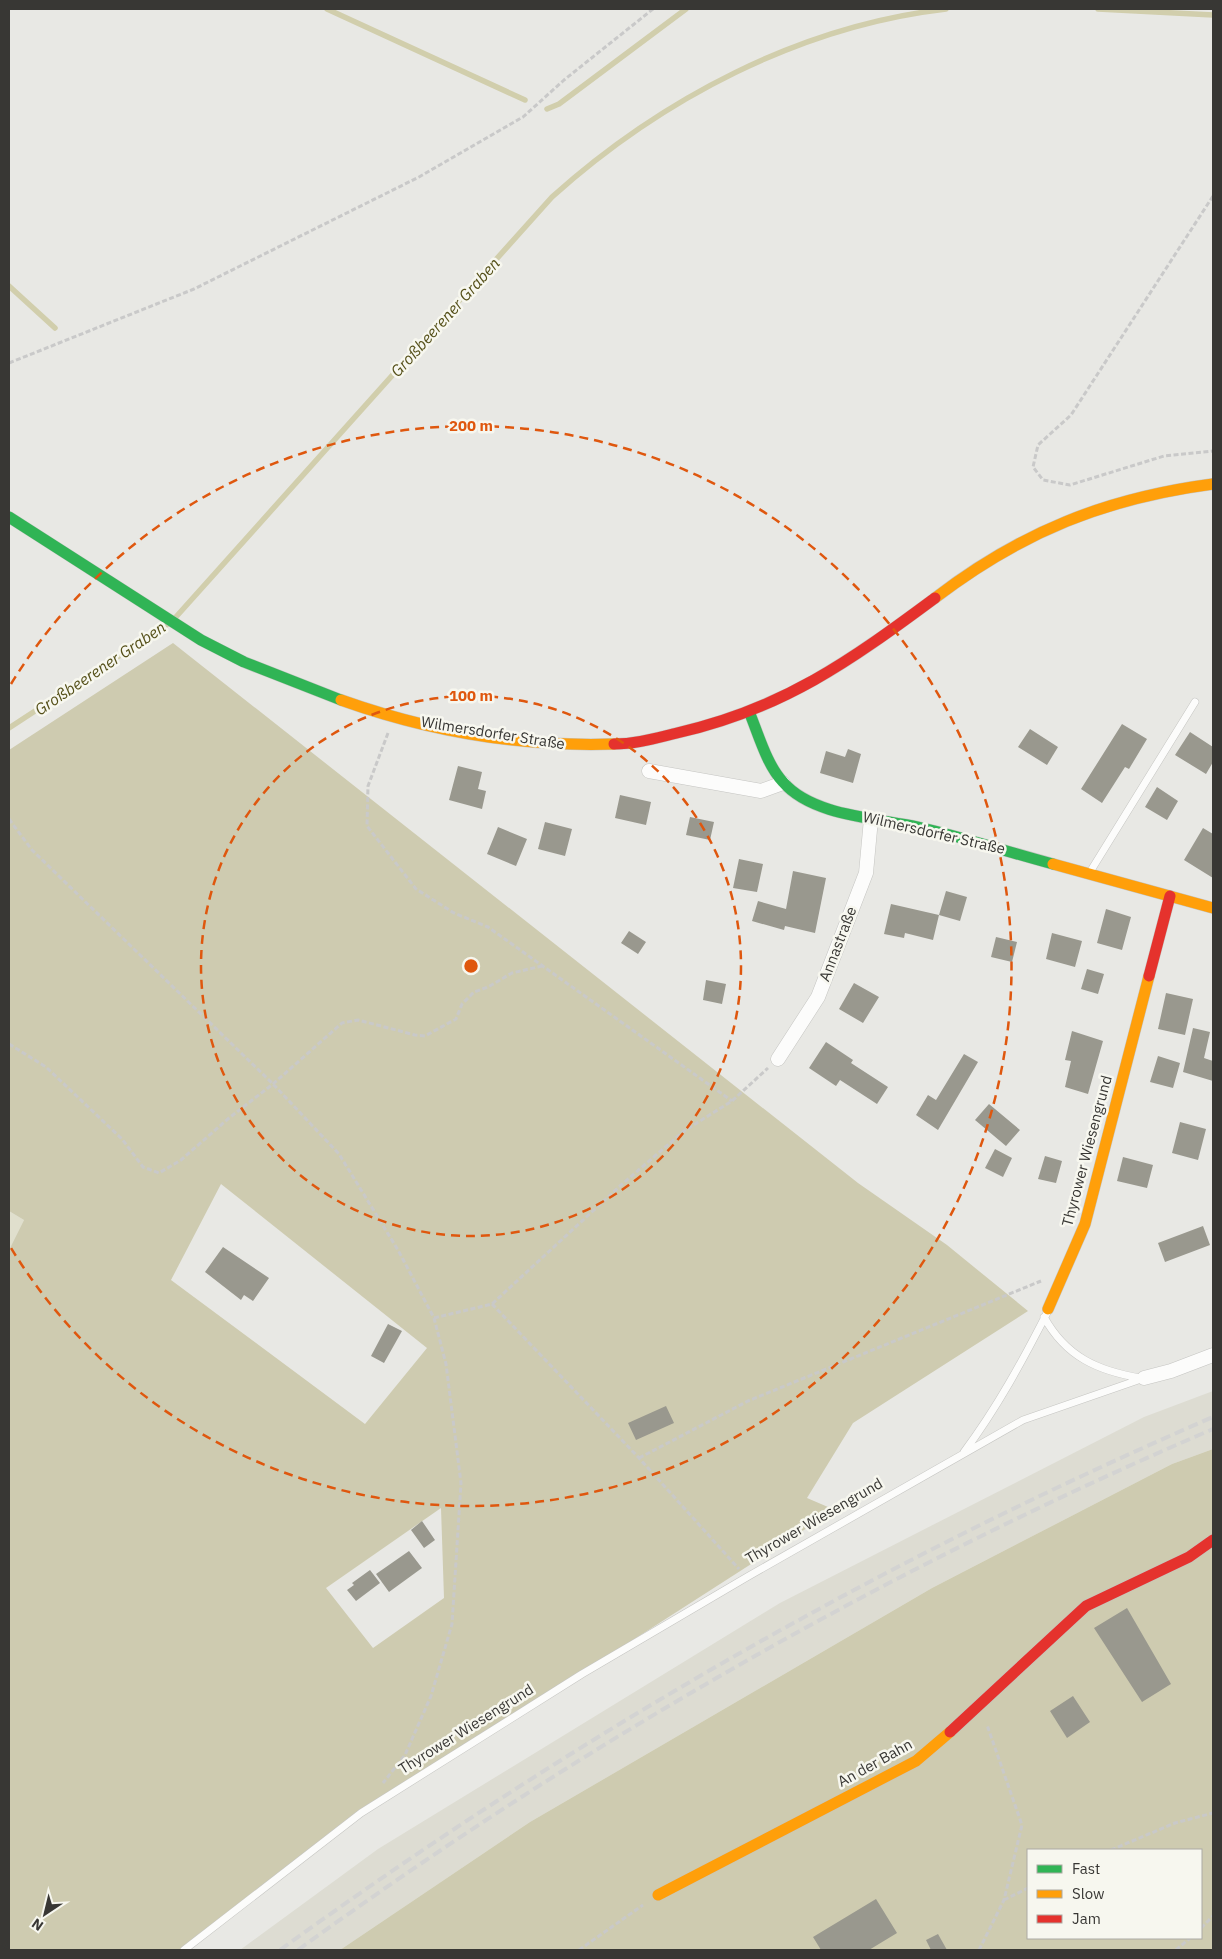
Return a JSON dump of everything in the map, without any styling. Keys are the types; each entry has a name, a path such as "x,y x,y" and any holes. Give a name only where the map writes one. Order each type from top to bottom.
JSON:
{"street":[{"path":"750,714 793,694 842,666 977,568 1024,539 1071,517 1119,500 1182,487 1213,484"},
{"name":"Wilmersdorfer Straße","path":"9,518 201,640 234,658 284,679 394,716 480,734 535,743 580,746 626,744 706,727 750,714 783,783 807,801 871,819 918,827 1090,872 1213,908"},
{"path":"649,771 762,791 783,783"},
{"name":"Annastraße","path":"778,1059 818,997 866,873 871,819"},
{"name":"Thyrower Wiesengrund","path":"1046,1313 1085,1224 1170,896"},
{"path":"1144,1378 1171,1372 1213,1355"},
{"name":"An der Bahn","path":"658,1895 916,1761 980,1707 1086,1606 1189,1557 1213,1540"}],"lane":[{"path":"1090,872 1195,702"},
{"path":"1046,1313 1068,1349 1095,1366 1116,1374 1144,1378"},
{"name":"Thyrower Wiesengrund","path":"184,1950 361,1812 582,1674 962,1454 984,1425 1023,1360 1046,1313"},
{"path":"962,1454 1023,1420 1144,1378"}],"path":[{"path":"9,363 194,289 418,177 523,117 564,80 653,9"},
{"path":"1213,196 1070,415 1038,445 1033,467 1043,480 1070,485 1164,456 1213,451"},
{"path":"394,716 368,786 367,826 416,889 454,913 488,927 732,1101"},
{"path":"9,819 32,850 273,1084 340,1154 398,1250 434,1318 446,1364 461,1483 452,1624 431,1696 405,1755 377,1791"},
{"path":"9,1044 46,1067 122,1139 143,1167 159,1173 181,1160 229,1118 273,1084 342,1023 358,1020 425,1036 456,1019 462,1004 474,992 488,987 512,973 542,966"},
{"path":"434,1318 492,1304 620,1186 684,1131 732,1101 778,1059"},
{"path":"639,1458 748,1401 1065,1271"},
{"path":"492,1304 639,1458 747,1577"},
{"path":"979,1950 1004,1900 1022,1825 980,1707"},
{"path":"1112,1849 1175,1824 1213,1813"},
{"path":"1004,1900 1027,1888"},
{"path":"579,1950 658,1895"},
{"path":"1202,1927 1213,1916"},
{"path":"1176,1950 1189,1939"}],"shaded area":[{"path":"173,643 858,1183 947,1245 1028,1311 853,1423 807,1498 835,1510 359,1816 182,1950 9,1950 9,1250 24,1220 9,1211 9,750","holes":["221,1184 427,1348 365,1424 171,1280","441,1508 444,1598 373,1648 326,1588"]},
{"path":"1213,1391 1213,1449 1172,1464 932,1588 530,1822 340,1950 240,1950 378,1849 780,1603 1144,1417"},
{"path":"1213,1449 1213,1950 340,1950 530,1822 932,1588 1172,1464"}],"green space":[{"path":"9,1211 24,1220 9,1250"}],"building":[{"path":"1122,724 1147,739 1129,769 1125,767 1102,803 1081,789"},
{"path":"1030,729 1058,747 1047,765 1018,747"},
{"path":"1190,732 1213,747 1213,762 1206,774 1175,755"},
{"path":"848,749 861,754 853,783 820,773 826,751 845,757"},
{"path":"458,766 482,772 478,789 486,791 482,809 449,800"},
{"path":"1157,787 1178,801 1167,820 1145,807"},
{"path":"620,795 651,802 646,825 615,818"},
{"path":"690,817 714,822 710,840 686,835"},
{"path":"545,822 572,829 565,856 538,849"},
{"path":"498,827 527,839 516,866 487,854"},
{"path":"1203,828 1213,834 1213,878 1184,860"},
{"path":"739,859 763,864 757,892 733,888"},
{"path":"793,871 826,878 815,933 785,926 784,930 752,921 758,901 786,909"},
{"path":"946,891 967,897 960,921 939,915"},
{"path":"891,904 939,915 933,940 905,933 904,938 884,934"},
{"path":"1106,909 1131,917 1122,950 1097,943"},
{"path":"629,931 646,942 638,954 621,943"},
{"path":"1052,933 1082,941 1075,967 1046,959"},
{"path":"996,937 1017,942 1012,962 991,957"},
{"path":"1087,969 1104,974 1098,994 1081,989"},
{"path":"706,980 726,984 722,1004 703,1000"},
{"path":"854,983 879,997 863,1023 839,1009"},
{"path":"1166,993 1193,999 1185,1035 1158,1029"},
{"path":"1193,1028 1210,1032 1204,1058 1213,1061 1213,1081 1183,1072"},
{"path":"1072,1031 1103,1041 1088,1094 1065,1087 1071,1061 1065,1060"},
{"path":"826,1042 853,1060 851,1063 888,1087 877,1104 840,1080 836,1086 809,1068"},
{"path":"964,1054 978,1062 938,1130 916,1115 928,1095 936,1100"},
{"path":"1158,1056 1180,1063 1173,1088 1150,1082"},
{"path":"989,1104 1020,1130 1006,1146 975,1120"},
{"path":"1180,1122 1206,1129 1198,1160 1172,1153"},
{"path":"995,1149 1012,1158 1003,1177 985,1168"},
{"path":"1045,1156 1062,1161 1056,1183 1038,1179"},
{"path":"1123,1157 1153,1165 1147,1188 1117,1181"},
{"path":"1203,1226 1210,1245 1165,1262 1158,1243"},
{"path":"223,1247 269,1278 253,1301 244,1295 241,1300 205,1272"},
{"path":"388,1324 402,1331 384,1363 371,1356"},
{"path":"666,1406 674,1423 636,1440 628,1423"},
{"path":"422,1521 435,1540 424,1548 411,1530"},
{"path":"409,1551 422,1568 389,1592 376,1574"},
{"path":"370,1570 380,1583 356,1601 347,1590 354,1585 352,1583"},
{"path":"1127,1608 1171,1684 1142,1702 1094,1628"},
{"path":"1073,1696 1090,1722 1067,1738 1050,1711"},
{"path":"876,1899 897,1933 869,1950 821,1950 813,1937"},
{"path":"938,1934 947,1950 931,1950 926,1940"}],"waterway":[{"path":"327,9 525,100"},
{"path":"547,109 559,104 686,9"},
{"name":"Großbeerener Graben","path":"175,618 552,197 594,161 686,99 735,73 786,50 838,32 892,18 946,9"},
{"name":"Großbeerener Graben","path":"1098,9 1213,15"},
{"path":"9,286 55,328"},
{"name":"Großbeerener Graben","path":"9,728 168,624"}],"railway":[{"path":"280,1950 391,1872 503,1797 617,1726 732,1658 849,1593 968,1531 1089,1473 1213,1417"},
{"path":"298,1950 406,1874 516,1801 627,1731 741,1664 856,1600 973,1540 1092,1483 1213,1429"}],"traffic: fast":[{"path":"9,517 201,640 244,662 341,700"},
{"path":"750,714 764,750 777,775 795,793 811,802 846,814 935,831 1053,864"}],"traffic: slow":[{"path":"935,598 1000,554 1066,522 1137,498 1213,484"},
{"path":"341,700 407,720 476,735 545,743 614,744"},
{"path":"1053,864 1213,908"},
{"path":"1048,1309 1085,1224 1149,976"},
{"path":"658,1895 916,1761 950,1732"}],"traffic: jam":[{"path":"614,744 646,740 715,723 750,711 783,696 844,662 935,598"},
{"path":"1149,976 1170,896"},
{"path":"950,1732 1086,1606 1189,1557 1213,1540"}]}
